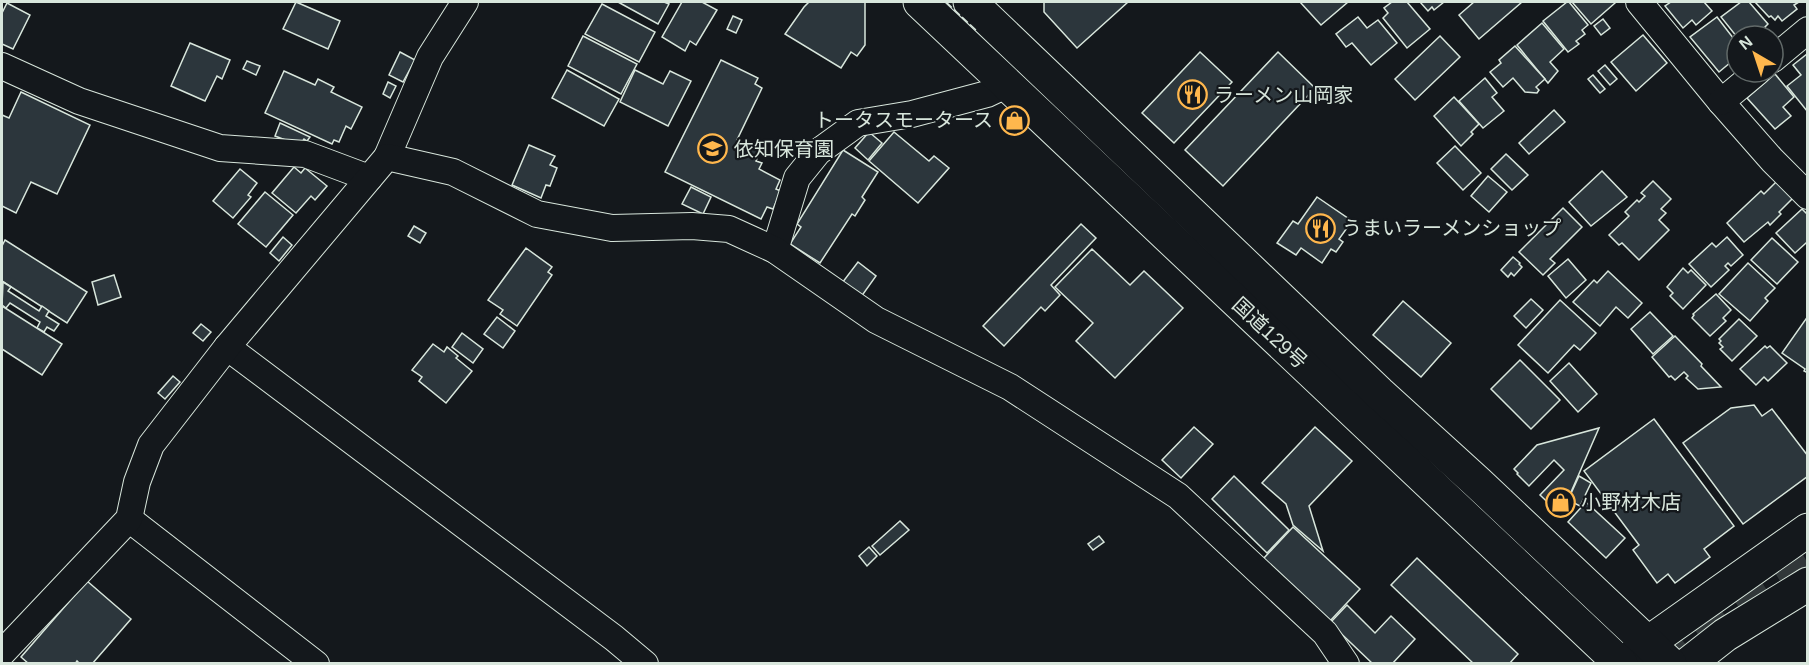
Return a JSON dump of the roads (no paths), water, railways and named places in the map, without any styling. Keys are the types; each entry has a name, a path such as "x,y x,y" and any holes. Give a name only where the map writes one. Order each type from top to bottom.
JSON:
{"main road":[{"name":"国道129号","path":"920,2 1641,658"},
{"name":"国道129号","path":"970,2 1379,393 1478,483 1641,658"},
{"path":"1641,658 1808,530"},
{"path":"1688,663 1725,634 1804,588"}],"street":[{"path":"2,653 129,519 137,482 151,445 227,347 387,157 430,57 465,2"},
{"path":"1639,2 1721,102 1772,160 1808,196"},
{"path":"1785,49 1808,30"},
{"path":"2,66 79,101 220,148 305,154 369,178"},
{"path":"775,250 797,178 818,152 858,123 912,114 987,94 1008,84"},
{"path":"1721,102 1743,84"},
{"path":"387,157 453,172 537,214 612,228 692,226 729,230 775,250 876,320 1010,387 1178,496 1325,633 1346,663"},
{"path":"227,347 645,663"},
{"path":"129,519 316,663"}],"tunnel":[{"path":"1659,664 1731,610 1808,562"}],"place":[{"name":"ラーメン山岡家","path":"1193,95"},
{"name":"トータスモータース","path":"1014,120"},
{"name":"依知保育園","path":"713,149"},
{"name":"うまいラーメンショップ","path":"1321,228"},
{"name":"小野材木店","path":"1560,502"}]}
